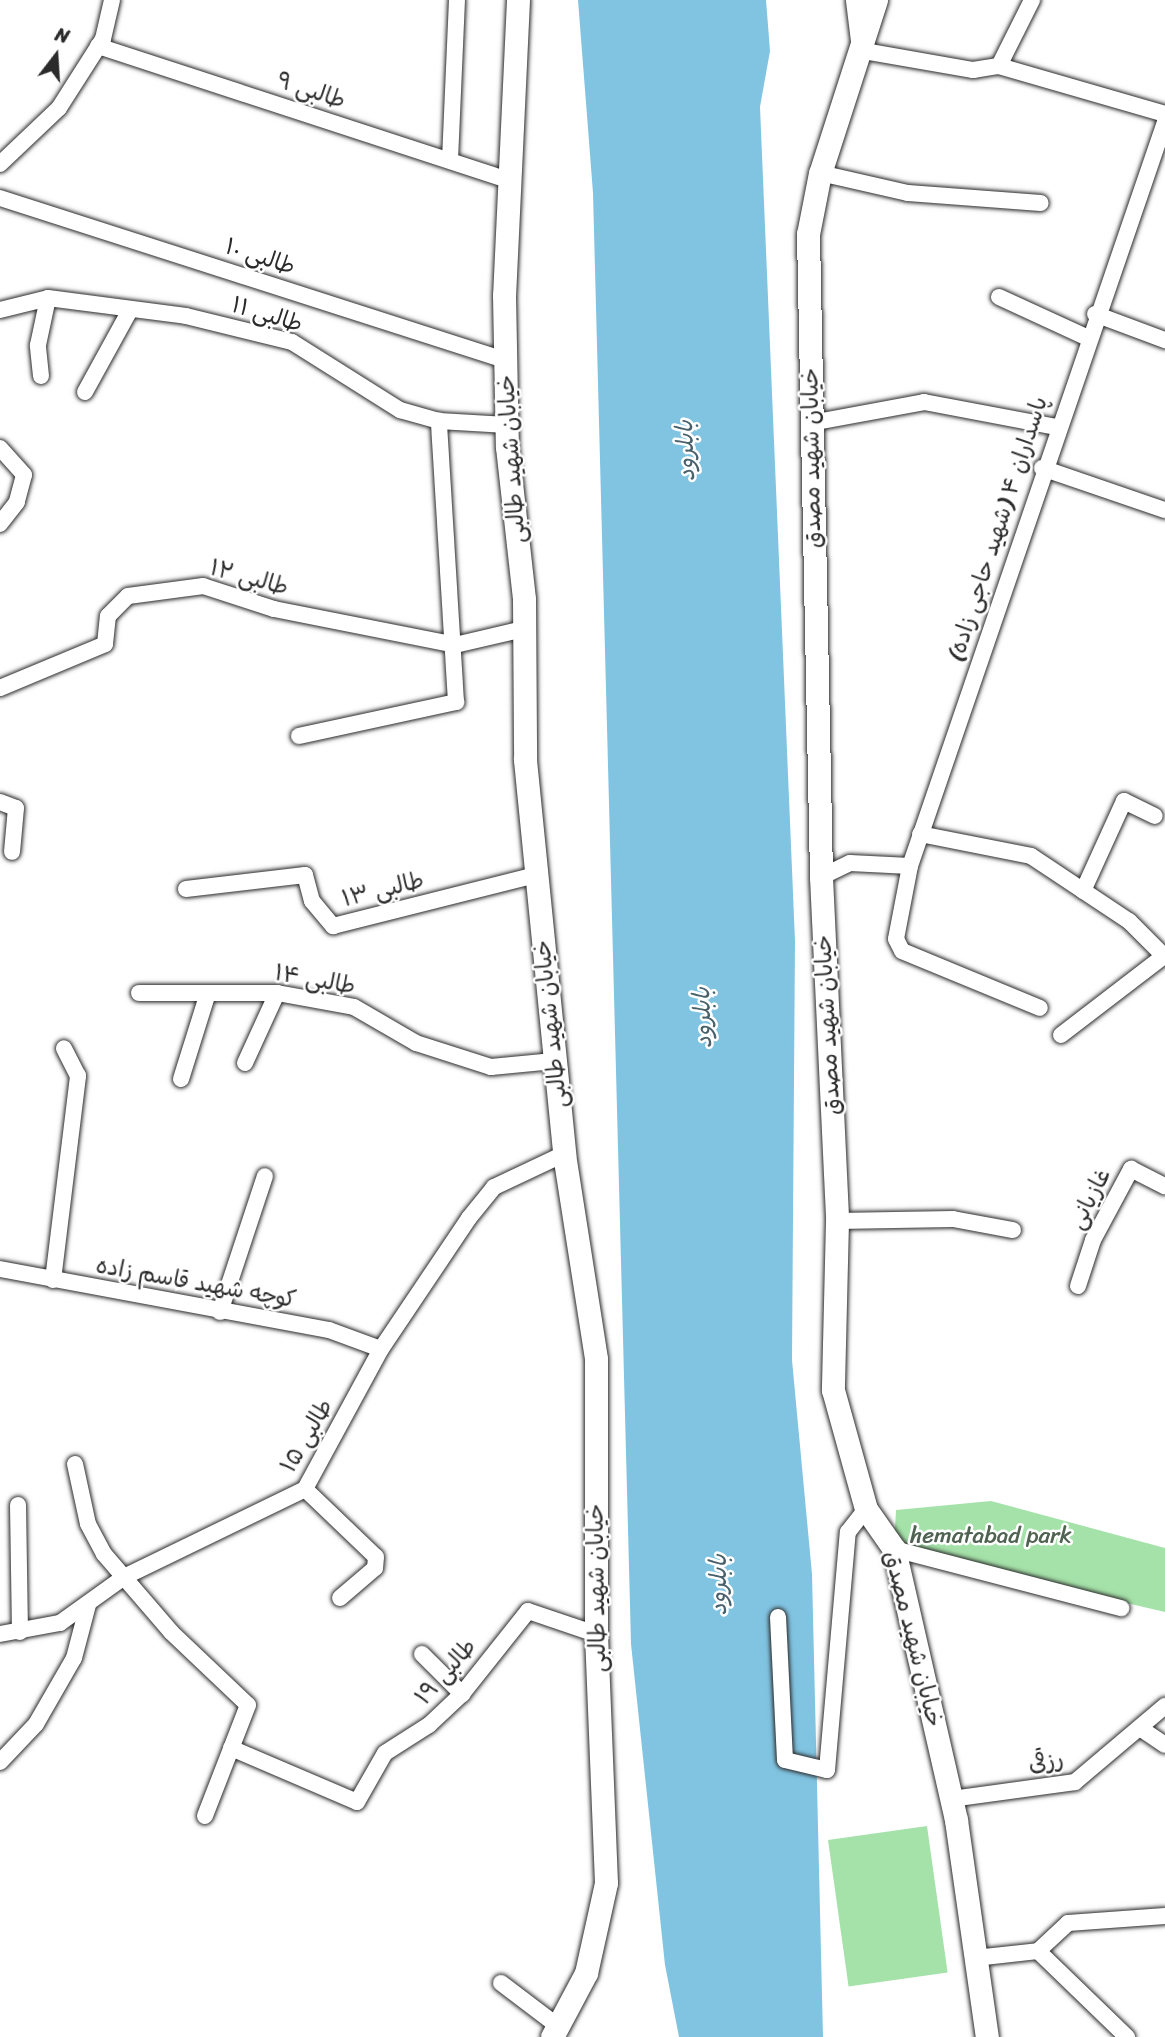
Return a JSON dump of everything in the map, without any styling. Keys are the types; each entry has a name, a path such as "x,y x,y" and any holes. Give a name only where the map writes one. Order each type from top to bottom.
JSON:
{"street":[{"path":"0,164 59,108 98,46 112,0"},
{"path":"450,160 457,0"},
{"name":"خیابان شهید طالبی","path":"518,0 509,180 505,360 507,425 524,629 525,760 564,1154 596,1359 596,1634 606,1883 586,1973 554,2030"},
{"path":"857,0 864,51 973,70 999,66 1165,114"},
{"name":"خیابان شهید مصدق","path":"876,0 864,51 820,173 808,234 821,877 837,1221 833,1390 866,1509 894,1549 951,1799 987,2037"},
{"path":"999,66 1032,0"},
{"name":"طالبی ۹","path":"98,46 509,180"},
{"name":"پاسداران ۴ (شهید حاجی زاده)","path":"1040,1008 902,951 896,939 910,866 920,834 1086,337 1165,122"},
{"path":"820,173 908,193 1041,202"},
{"name":"طالبی ۱۰","path":"0,198 505,360"},
{"path":"999,297 1086,337"},
{"path":"41,376 38,345 48,298"},
{"name":"طالبی ۱۱","path":"0,310 48,298 130,310 292,342 400,410 439,421 507,425"},
{"path":"85,392 130,310"},
{"path":"1095,314 1165,340"},
{"path":"811,423 924,402 1056,427"},
{"path":"299,736 456,702 455,645 439,421"},
{"path":"0,448 24,475 16,502 0,524"},
{"path":"1042,468 1165,510"},
{"name":"طالبی ۱۲","path":"0,688 105,644 107,616 128,596 203,586 274,609 455,645 524,629"},
{"path":"1083,891 1124,801 1155,816"},
{"path":"0,802 16,808 12,852"},
{"path":"920,834 1031,856 1129,921 1164,957 1061,1035"},
{"path":"821,877 850,863 910,866"},
{"name":"طالبی ۱۳","path":"186,889 305,875 312,901 332,926 536,875"},
{"name":"طالبی ۱۴","path":"139,993 277,993 354,1007 416,1043 491,1067 554,1061"},
{"path":"181,1079 208,993"},
{"path":"245,1063 277,993"},
{"path":"54,1280 78,1076 64,1048"},
{"name":"طالبی ۱۵","path":"0,1634 60,1623 124,1577 305,1489 381,1349 494,1187 564,1154"},
{"name":"غازیانی","path":"1078,1286 1093,1240 1131,1169 1165,1186"},
{"path":"220,1312 265,1177"},
{"path":"837,1221 953,1219 1013,1230"},
{"name":"کوچه شهید قاسم زاده","path":"0,1269 220,1312 329,1330 381,1349"},
{"path":"75,1464 88,1524 124,1577 248,1705 205,1816"},
{"path":"305,1489 376,1557 375,1568 340,1598"},
{"path":"18,1505 20,1632"},
{"path":"778,1617 785,1760 827,1770 848,1532 866,1509"},
{"path":"894,1549 1121,1608"},
{"path":"0,1762 36,1724 74,1658 88,1605"},
{"name":"طالبی ۱۹","path":"231,1748 346,1801 365,1794 372,1767 385,1753 429,1726 462,1694 527,1611 596,1634"},
{"path":"422,1654 462,1694"},
{"name":"رزقی","path":"951,1799 1076,1782 1165,1706"},
{"path":"1140,1728 1165,1745"},
{"path":"975,1958 1038,1951 1068,1923 1165,1916"},
{"path":"1038,1951 1127,2037"},
{"path":"501,1983 554,2030"}],"green space":[{"name":"hematabad park","path":"991,1501 1165,1548 1165,1612 894,1549 896,1510"},
{"path":"927,1826 948,1973 849,1986 828,1840"}],"water":[{"name":"بابلرود","path":"578,0 766,0 770,51 760,107 795,941 792,1360 812,1574 823,2037 679,2037 665,1965 631,1644 593,193"}]}
